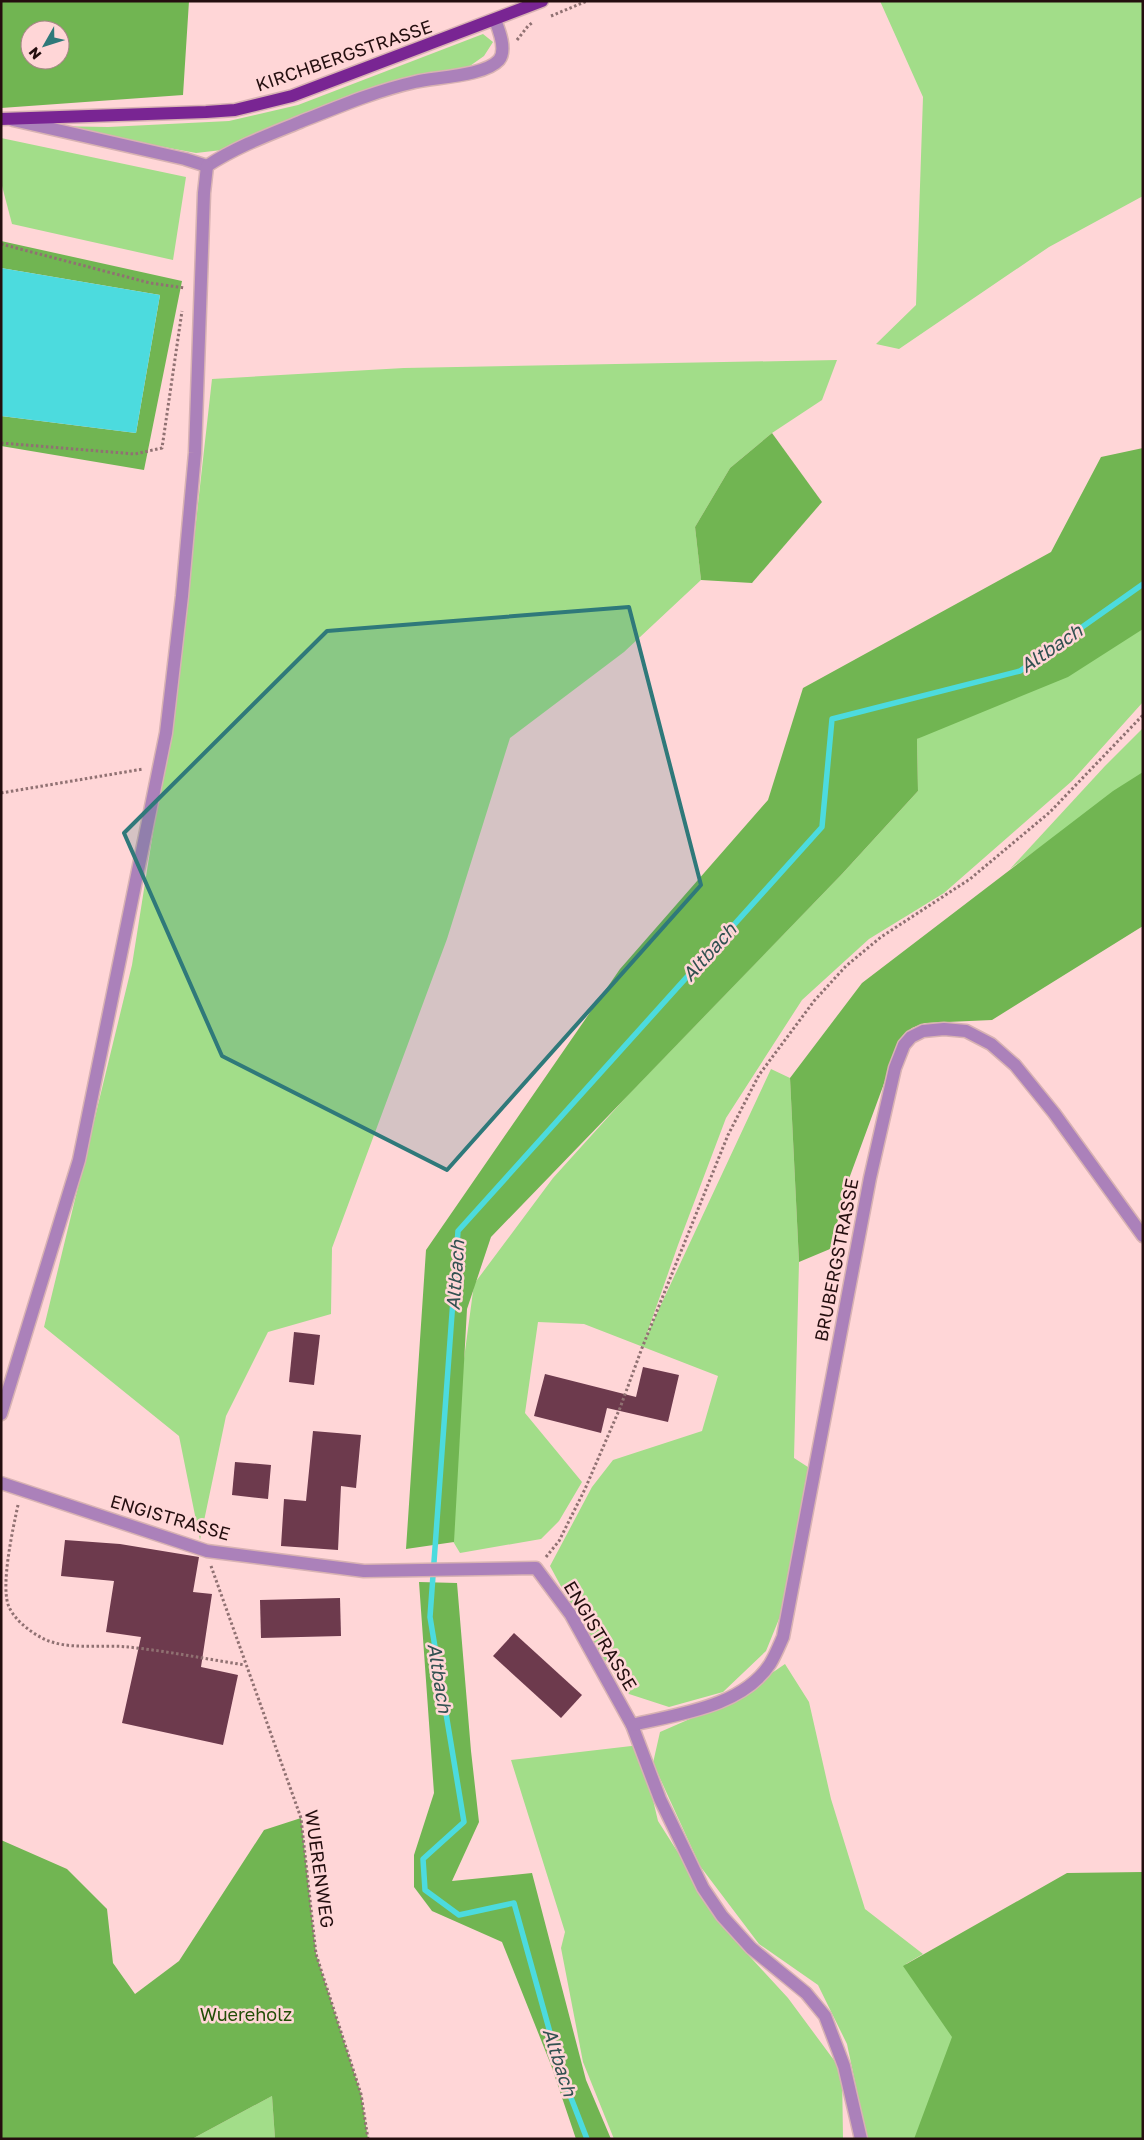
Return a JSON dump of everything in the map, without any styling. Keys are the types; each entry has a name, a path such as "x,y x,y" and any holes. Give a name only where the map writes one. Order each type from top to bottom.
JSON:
{"main road":[{"name":"KIRCHBERGSTRASSE","path":"3,119 206,112 262,105 292,96 542,1"}],"street":[{"path":"3,119 185,159 207,166 242,146 354,100 415,82 477,71 491,66 500,59 502,49 499,29 494,20"},
{"path":"1,1414 79,1160 167,723 182,596 195,453 204,193 207,166"},
{"name":"BRUBERGSTRASSE","path":"632,1725 694,1710 725,1700 748,1687 769,1665 783,1637 798,1570 870,1178 895,1068 904,1045 911,1037 929,1030 966,1031 991,1044 1015,1064 1054,1113 1143,1236"},
{"name":"ENGISTRASSE","path":"1,1484 208,1551 346,1569 454,1570 536,1568 571,1615 632,1725 660,1799 703,1888 722,1916 751,1948 806,1993 825,2016 844,2066 861,2139"}],"path":[{"path":"502,49 515,43 533,22 587,1"},
{"path":"1,244 150,283 186,288 184,297"},
{"path":"1,443 135,454 162,448 183,307"},
{"path":"536,1568 559,1541 585,1489 620,1408 642,1348 728,1136 760,1075 814,1001 846,966 881,937 970,879 1050,812 1143,715"},
{"path":"1,793 159,766"},
{"path":"22,1490 12,1535 6,1589 9,1606 19,1622 43,1638 64,1644 127,1647 245,1665"},
{"name":"WUERENWEG","path":"208,1551 211,1568 301,1818 316,1954 361,2094 368,2139"}],"highlighted area":[{"path":"629,607 701,885 447,1170 222,1056 124,833 327,631"}],"green space":[{"path":"1,1 189,1 183,95 1,108"},
{"path":"880,1 1143,1 1143,196 1049,247 899,349 876,344 916,305 923,97"},
{"path":"483,34 493,42 484,56 467,68 412,76 350,96 222,150 196,153 51,126 108,127 229,121 298,105"},
{"path":"1,138 186,177 173,260 12,224 1,182"},
{"path":"1,241 182,281 144,470 1,446 1,416 136,433 160,295 1,268"},
{"path":"837,360 822,400 772,433 730,468 695,527 701,580 624,652 510,738 447,939 332,1248 331,1314 268,1332 226,1416 200,1540 179,1436 44,1327 132,965 181,656 212,379 404,368"},
{"path":"772,433 822,502 752,583 701,580 695,527 730,468"},
{"path":"1143,448 1143,629 1068,677 917,739 918,791 842,874 491,1237 467,1309 454,1542 406,1549 426,1250 620,969 768,800 803,688 1051,552 1101,457"},
{"path":"1143,615 1143,702 1072,781 944,893 869,939 802,1000 726,1118 645,1339 771,1069 790,1078 799,1262 794,1458 811,1469 796,1577 766,1651 723,1692 669,1707 629,1694 590,1640 550,1566 592,1487 613,1460 702,1431 718,1376 584,1324 538,1322 525,1413 582,1482 559,1521 541,1539 460,1553 451,1538 461,1381 474,1284 553,1178 628,1095 842,874 918,791 917,739"},
{"path":"1143,728 1143,774 1010,869 1105,766"},
{"path":"1143,772 1143,926 992,1020 925,1023 912,1028 900,1040 850,1176 830,1249 799,1262 790,1078 862,983 1113,791"},
{"path":"419,1582 457,1583 479,1822 452,1881 532,1873 586,2080 611,2139 576,2139 551,2065 502,1942 432,1911 414,1887 414,1855 434,1793"},
{"path":"785,1664 809,1702 831,1799 865,1909 923,1954 906,1964 954,2039 918,2139 867,2139 847,2044 818,1985 759,1944 700,1866 653,1763 660,1732 731,1701"},
{"path":"640,1745 658,1821 731,1936 788,1998 842,2071 843,2139 614,2139 583,2062 561,1948 565,1932 511,1760"},
{"name":"Wuereholz","path":"301,1818 316,1954 361,2094 368,2139 275,2139 272,2096 192,2139 1,2139 1,1840 67,1869 107,1909 113,1963 135,1994 179,1961 264,1830"},
{"path":"1143,1872 1143,2139 914,2139 952,2037 903,1966 1067,1873"},
{"path":"272,2096 275,2139 192,2139"}],"water":[{"path":"1,268 160,295 136,433 1,416"}],"building":[{"path":"294,1332 320,1335 314,1385 289,1382"},
{"path":"643,1367 679,1375 668,1422 607,1408 601,1433 534,1416 545,1374 636,1397"},
{"path":"313,1431 361,1435 356,1488 341,1486 338,1550 281,1546 284,1499 306,1501"},
{"path":"235,1462 271,1465 268,1499 232,1495"},
{"path":"65,1540 120,1544 199,1557 193,1592 212,1594 201,1667 238,1675 223,1745 122,1723 141,1637 106,1632 114,1581 61,1576"},
{"path":"340,1598 341,1636 261,1638 260,1600"},
{"path":"514,1633 582,1695 561,1718 493,1656"}],"waterway":[{"name":"Altbach","path":"587,2139 561,2072 514,1903 459,1915 425,1890 423,1859 464,1822 430,1617 458,1231 822,827 832,719 1020,671 1143,584"}]}
